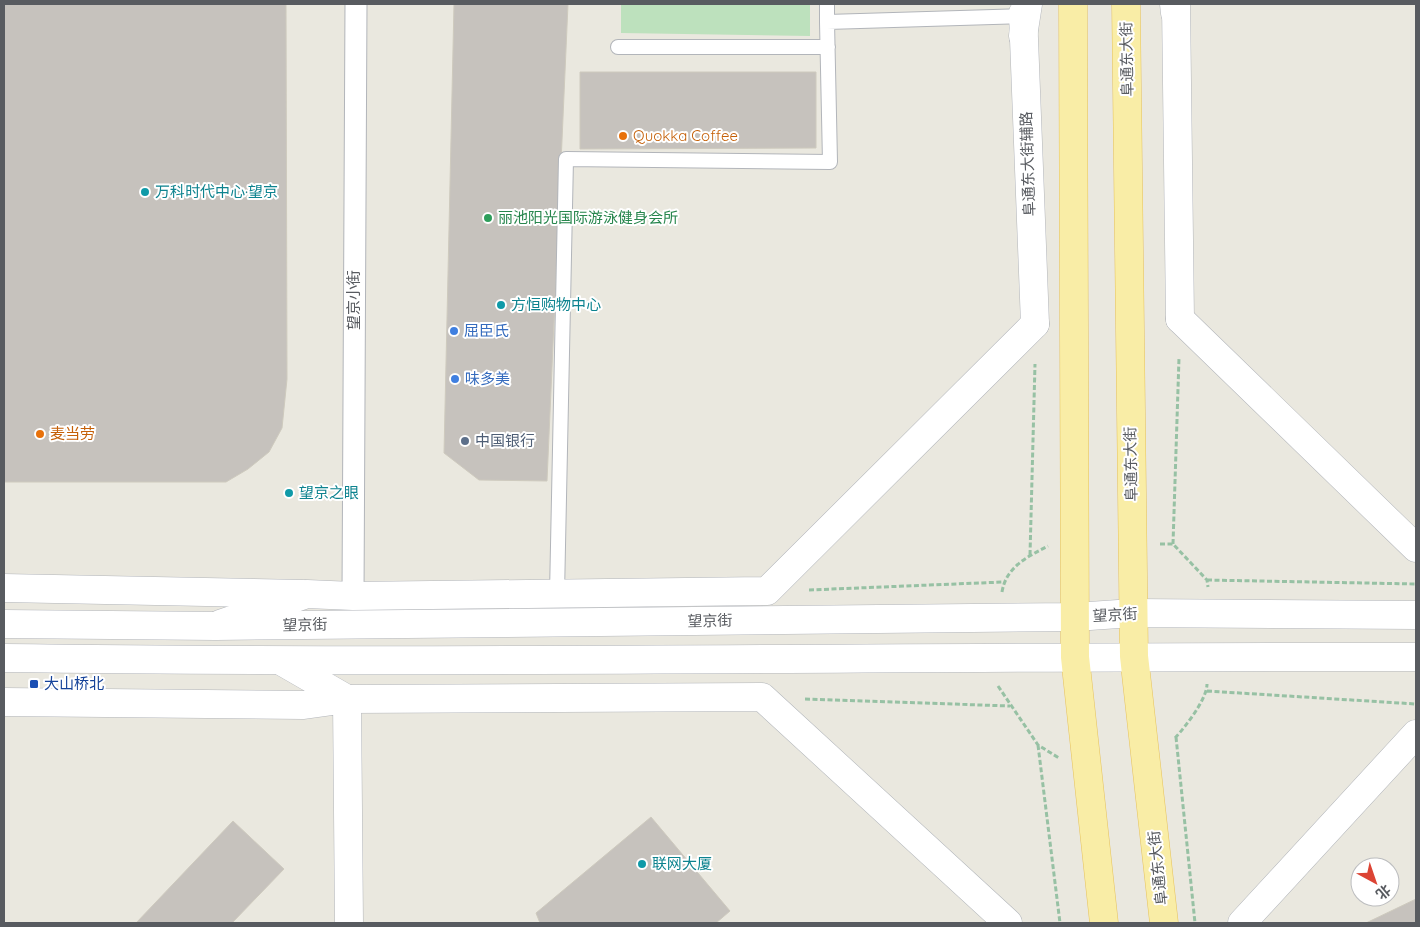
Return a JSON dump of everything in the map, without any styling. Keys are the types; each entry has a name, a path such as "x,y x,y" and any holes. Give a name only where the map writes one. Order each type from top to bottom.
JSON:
{"main road":[{"path":"1074,4 1075,657 1104,923"},
{"name":"阜通东大街","path":"1126,4 1134,656 1164,923"}],"street":[{"name":"望京小街","path":"353,596 356,4"},
{"path":"1175,7 1180,319 1416,548"},
{"name":"阜通东大街辅路","path":"1024,15 1035,324"},
{"path":"4,588 353,596 767,591 1035,324"},
{"path":"216,626 307,594"},
{"name":"望京街","path":"4,624 216,626 1076,617 1133,613 1416,615"},
{"path":"4,658 281,661 1134,656 1416,657"},
{"path":"281,661 347,699"},
{"path":"4,702 304,705 347,699 762,697 1008,923"},
{"path":"347,699 349,923"},
{"path":"1242,923 1416,734"}],"lane":[{"path":"557,594 566,159 830,162 827,4"},
{"path":"828,22 977,10 1024,15"},
{"path":"618,47 828,47"}],"path":[{"path":"1180,319 1173,544 1207,580 1208,595"},
{"path":"1030,555 1035,324"},
{"path":"1157,544 1173,544"},
{"path":"1000,599 1003,582 1013,567 1030,555 1048,546"},
{"path":"1207,580 1416,584"},
{"path":"767,591 1003,582"},
{"path":"1171,741 1191,718 1207,691 1207,683"},
{"path":"997,686 1038,745 1063,761"},
{"path":"1207,691 1416,704"},
{"path":"762,697 1010,706"},
{"path":"1176,737 1195,923"},
{"path":"1038,745 1060,923"}],"green space":[{"path":"621,4 810,4 810,36 621,33"}],"building":[{"name":"万科时代中心·望京","path":"4,4 286,4 287,379 282,428 269,452 248,469 226,482 4,482"},
{"name":"方恒购物中心","path":"454,4 568,4 547,481 479,480 444,453"},
{"path":"580,72 816,72 816,148 580,149"},
{"name":"联网大厦","path":"651,817 730,911 716,923 540,923 536,913"},
{"path":"233,821 284,869 232,923 136,923"},
{"path":"1416,899 1416,923 1366,923 1400,907"}],"place":[{"name":"Quokka Coffee","path":"623,136"},
{"name":"万科时代中心·望京","path":"145,192"},
{"name":"丽池阳光国际游泳健身会所","path":"488,218"},
{"name":"方恒购物中心","path":"501,305"},
{"name":"屈臣氏","path":"454,331"},
{"name":"味多美","path":"455,379"},
{"name":"麦当劳","path":"40,434"},
{"name":"中国银行","path":"465,441"},
{"name":"望京之眼","path":"289,493"},
{"name":"大山桥北","path":"34,684"},
{"name":"联网大厦","path":"642,864"}]}
